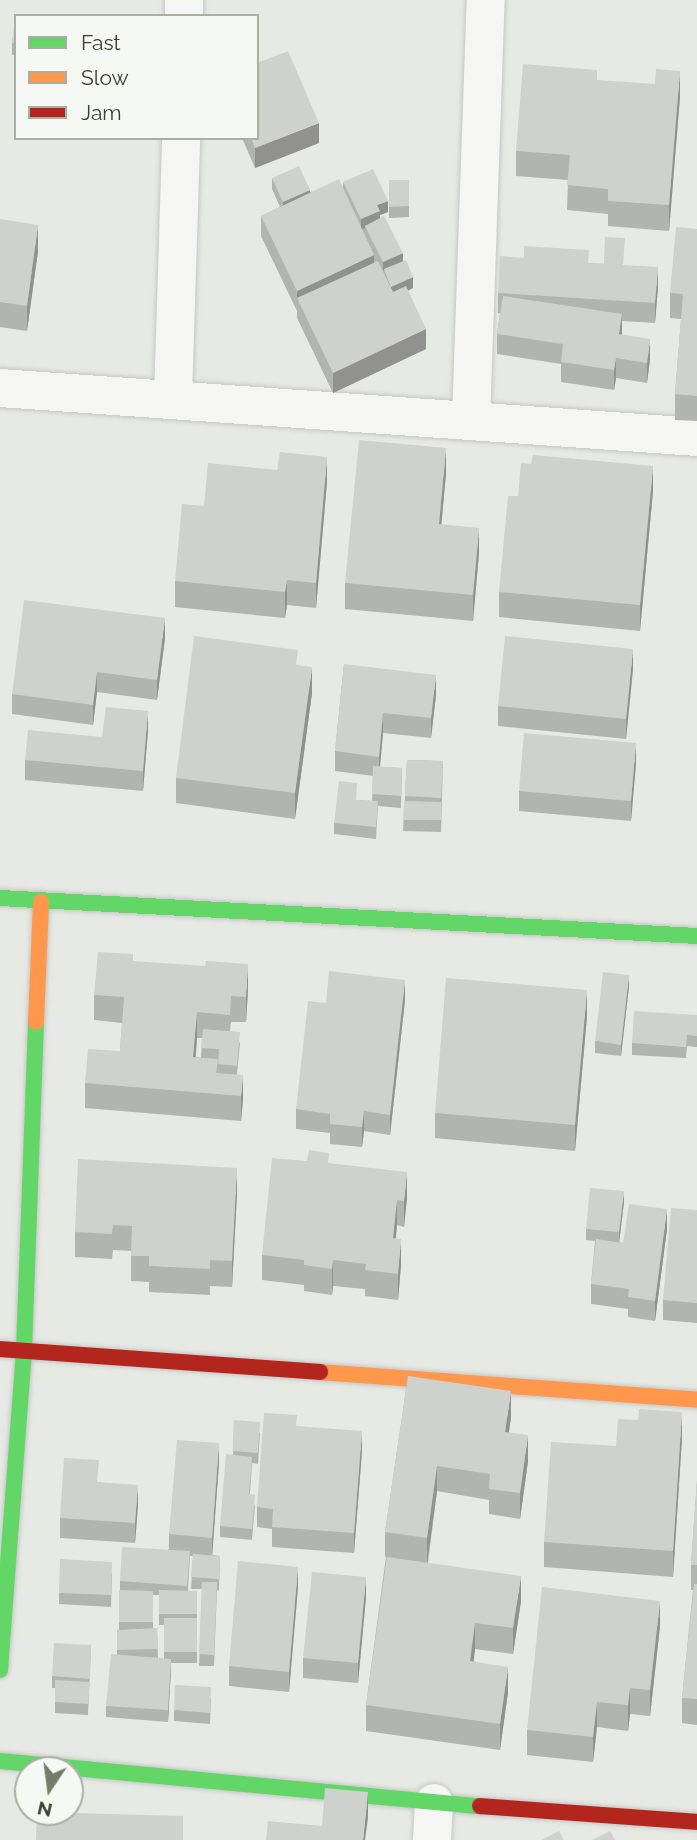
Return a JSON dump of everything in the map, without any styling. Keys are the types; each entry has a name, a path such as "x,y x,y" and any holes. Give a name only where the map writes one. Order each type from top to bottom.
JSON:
{"street":[{"path":"471,420 486,0"},
{"path":"173,398 181,140"},
{"path":"0,388 173,398 697,437"},
{"path":"0,898 697,936"},
{"path":"0,1670 24,1350 41,902"},
{"path":"0,1349 697,1400"},
{"path":"0,1761 435,1803 658,1817 697,1822"},
{"path":"432,1840 435,1803"}],"building":[{"path":"288,51 319,123 255,148 252,140 259,140 259,62"},
{"path":"523,64 597,70 597,80 655,84 656,69 680,71 669,205 608,201 608,189 567,185 570,155 516,151"},
{"path":"299,166 310,190 283,202 272,178"},
{"path":"373,169 388,201 377,205 380,211 361,219 343,182"},
{"path":"339,179 374,255 297,291 261,216"},
{"path":"389,180 409,180 409,206 389,207"},
{"path":"384,216 403,253 383,262 365,226"},
{"path":"0,219 38,225 27,306 0,302"},
{"path":"676,227 697,229 697,396 675,394 683,294 670,293"},
{"path":"605,237 625,238 623,265 658,267 655,303 498,293 500,256 524,258 524,246 589,250 588,263 604,264"},
{"path":"406,260 413,277 391,287 384,269"},
{"path":"378,261 393,292 406,286 426,329 333,373 297,298"},
{"path":"503,296 622,314 619,334 650,339 647,363 616,358 614,370 561,362 563,344 497,334"},
{"path":"359,440 446,448 439,524 479,528 473,595 345,583"},
{"path":"280,452 327,457 316,583 287,580 285,592 175,581 182,504 204,506 208,463 277,470"},
{"path":"533,455 653,466 640,605 499,592 508,496 518,496 521,463 531,464"},
{"path":"24,600 165,618 157,680 97,672 93,705 12,694"},
{"path":"194,636 298,650 296,665 312,667 295,793 176,778"},
{"path":"505,636 633,649 626,719 498,706"},
{"path":"344,664 436,675 431,718 383,713 379,757 335,751"},
{"path":"106,707 148,711 143,771 25,760 28,730 102,737"},
{"path":"524,733 636,743 631,801 519,791"},
{"path":"407,760 443,761 441,798 405,796"},
{"path":"373,766 402,768 401,796 372,794"},
{"path":"339,781 357,783 356,800 378,801 376,827 334,823"},
{"path":"404,801 441,802 441,820 403,820"},
{"path":"98,952 133,954 133,961 205,966 206,961 248,964 246,997 231,996 230,1015 197,1012 193,1057 218,1059 216,1073 243,1075 241,1096 85,1083 88,1049 120,1051 124,997 94,995"},
{"path":"329,971 405,980 390,1115 364,1111 362,1127 330,1124 330,1114 296,1109 308,1001 326,1003"},
{"path":"603,972 629,975 621,1045 595,1041"},
{"path":"446,978 587,990 575,1125 435,1113"},
{"path":"634,1011 697,1015 697,1036 687,1035 686,1047 632,1043"},
{"path":"203,1029 240,1032 237,1066 218,1064 219,1049 201,1048"},
{"path":"309,1150 329,1153 328,1163 407,1172 404,1201 397,1200 393,1238 401,1239 398,1274 365,1270 366,1264 333,1260 332,1269 304,1265 304,1260 262,1255 272,1158 307,1161"},
{"path":"78,1159 237,1168 232,1261 210,1260 210,1269 149,1266 149,1256 131,1256 132,1226 113,1225 112,1234 75,1232"},
{"path":"590,1188 624,1191 619,1232 586,1229"},
{"path":"629,1204 667,1209 655,1301 628,1297 629,1289 591,1284 596,1239 623,1243"},
{"path":"671,1208 697,1210 697,1303 663,1300"},
{"path":"408,1376 511,1391 505,1432 528,1435 520,1493 489,1489 490,1474 437,1466 427,1538 385,1532"},
{"path":"639,1409 682,1412 673,1551 544,1542 551,1442 616,1446 618,1419 638,1420"},
{"path":"264,1413 297,1415 296,1426 362,1431 354,1533 272,1527 273,1509 257,1507"},
{"path":"234,1420 260,1422 258,1453 233,1451"},
{"path":"177,1440 219,1443 212,1538 169,1534"},
{"path":"226,1454 252,1457 249,1494 255,1495 252,1529 220,1526"},
{"path":"64,1458 99,1460 97,1482 138,1485 135,1523 60,1518"},
{"path":"697,1480 697,1565 691,1565"},
{"path":"122,1547 190,1551 187,1586 120,1581"},
{"path":"193,1554 220,1556 219,1579 191,1577"},
{"path":"387,1557 521,1576 513,1628 475,1623 470,1661 508,1667 500,1724 366,1705"},
{"path":"60,1559 112,1562 111,1595 59,1593"},
{"path":"238,1561 298,1567 289,1672 229,1666"},
{"path":"312,1572 366,1577 358,1663 303,1658"},
{"path":"202,1582 217,1582 214,1655 199,1654"},
{"path":"694,1584 697,1584 697,1699 682,1698"},
{"path":"542,1587 660,1601 650,1690 630,1688 628,1705 597,1702 593,1737 527,1730"},
{"path":"119,1590 153,1591 153,1622 119,1622"},
{"path":"159,1590 197,1591 197,1614 159,1614"},
{"path":"164,1618 197,1618 197,1652 164,1652"},
{"path":"157,1628 158,1649 117,1650 117,1630"},
{"path":"54,1643 91,1645 90,1679 52,1676"},
{"path":"111,1654 171,1659 168,1710 106,1706"},
{"path":"55,1680 90,1682 88,1704 55,1702"},
{"path":"175,1685 211,1687 210,1713 174,1710"},
{"path":"325,1788 368,1792 363,1840 266,1840 268,1821 322,1826"},
{"path":"84,1813 183,1816 183,1840 36,1840 36,1826 84,1826"},
{"path":"559,1831 564,1840 541,1840"},
{"path":"610,1831 615,1840 592,1840"}],"traffic: fast":[{"path":"0,898 697,936"},
{"path":"0,1670 24,1350 36,1022"},
{"path":"0,1761 480,1806"}],"traffic: slow":[{"path":"36,1022 41,902"},
{"path":"320,1372 697,1400"}],"traffic: jam":[{"path":"0,1349 320,1372"},
{"path":"480,1806 697,1822"}]}
